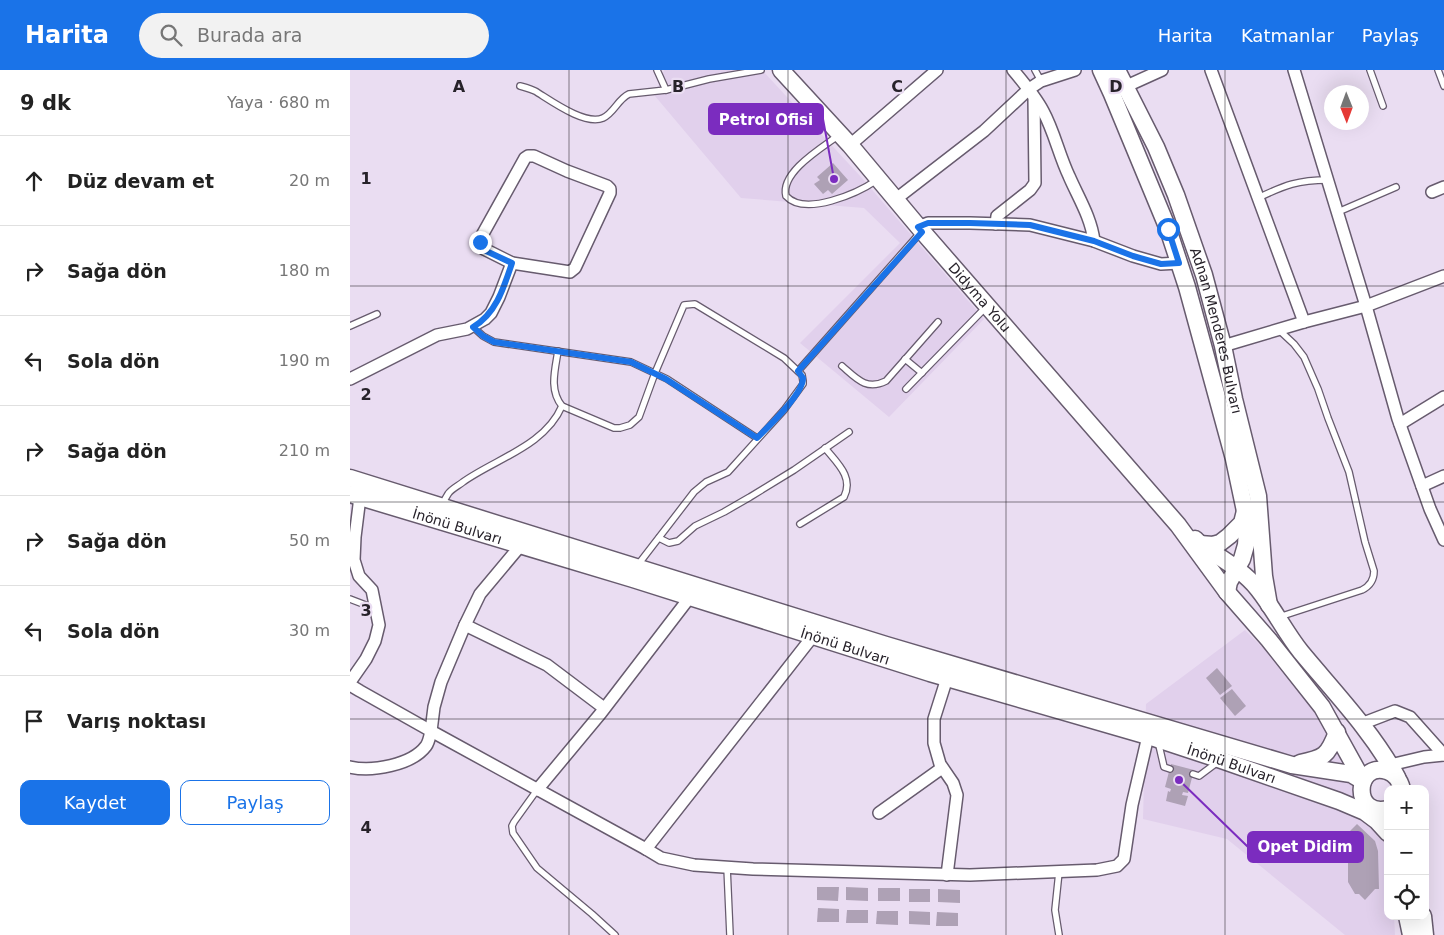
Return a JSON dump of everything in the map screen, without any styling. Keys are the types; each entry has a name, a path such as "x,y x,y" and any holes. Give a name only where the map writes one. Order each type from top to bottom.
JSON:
{"main road":[{"name":"Didyma Yolu","path":"781,70 845,140 1178,525"},
{"name":"Adnan Menderes Bulvarı","path":"1101,70 1119,90 1156,146 1176,195 1204,276 1223,346 1258,496 1264,576 1273,611"},
{"name":"Adnan Menderes Bulvarı","path":"1117,70 1119,90 1187,288 1234,459 1247,530 1246,545 1242,559 1229,582 1227,592"},
{"name":"İnönü Bulvarı","path":"350,478 886,645 1292,765 1351,774 1363,781"},
{"name":"İnönü Bulvarı","path":"355,496 690,597 946,678 1153,738 1339,801"},
{"path":"1200,544 1213,545 1220,543 1242,523 1244,511"},
{"path":"1178,525 1200,544 1247,577 1258,588 1300,651 1383,752 1398,782"},
{"path":"1178,525 1227,592 1269,640 1322,707 1363,781"},
{"path":"1250,618 1273,611"},
{"path":"1292,765 1316,760 1326,755 1332,747 1337,732"},
{"path":"1387,830 1377,807 1361,792 1363,781 1373,772 1386,770 1392,772 1398,782"},
{"path":"1339,801 1377,807"},
{"path":"1339,801 1364,812 1386,830"},
{"path":"1408,920 1410,935"},
{"path":"1423,920 1425,935"}],"street":[{"path":"920,70 928,79"},
{"path":"845,140 928,79 937,70"},
{"path":"1013,70 1032,93 1043,111 1068,176 1092,228 1094,241"},
{"path":"896,200 1032,93 1041,81 1075,70"},
{"path":"1119,90 1162,70"},
{"path":"1211,70 1304,322"},
{"path":"1294,70 1400,424 1430,509 1444,540"},
{"path":"996,224 997,216 1030,190 1035,183 1032,93"},
{"path":"534,156 609,187 610,193 573,270 566,272 512,263 484,250 480,245 480,238 527,157 534,156"},
{"path":"1432,192 1444,187"},
{"path":"920,229 928,223 1030,225 1094,241 1133,256 1161,264 1179,263"},
{"path":"350,379 437,335 473,327 485,319 491,313 512,263"},
{"path":"1223,346 1366,306 1444,276"},
{"path":"1400,424 1444,397"},
{"path":"1422,486 1444,476"},
{"path":"355,496 354,560 359,576 372,590 379,625 375,641 350,683 360,691 431,731 662,858 694,865 727,867 946,875 1059,872 1097,870 1117,866 1124,859 1132,805 1153,738"},
{"path":"350,766 359,769 386,767 410,760 427,745 434,707 465,625 480,594 521,546"},
{"path":"537,790 604,708 690,597"},
{"path":"465,625 548,665 604,708"},
{"path":"646,849 812,636"},
{"path":"946,678 934,719 934,743 940,764 952,783 957,796 946,875"},
{"path":"1361,724 1395,711 1410,717 1444,755"},
{"path":"1398,782 1424,757 1444,755"},
{"path":"879,813 942,768"}],"lane":[{"path":"657,70 666,90"},
{"path":"721,77 722,70"},
{"path":"520,86 591,119 603,118 629,94 666,90 761,70"},
{"path":"1035,70 1041,81"},
{"path":"1370,70 1383,106"},
{"path":"1438,70 1444,86"},
{"path":"845,140 793,172 785,189 786,196 794,202 802,204 825,202 861,190 878,179"},
{"path":"1258,198 1288,184 1328,180"},
{"path":"1338,212 1396,187"},
{"path":"798,371 920,229"},
{"path":"558,351 553,385 555,396 562,406 614,428 625,427 635,422 639,417 684,305 695,304 784,358 803,378 803,384 784,410 728,472 706,482 694,492 636,567"},
{"path":"906,389 987,306"},
{"path":"350,326 377,314"},
{"path":"842,366 863,383 876,385 886,381 938,322"},
{"path":"473,327 483,336 494,342 631,362 666,379 757,438"},
{"path":"1273,611 1362,590 1369,586 1374,575 1350,472 1343,453 1304,357 1279,330"},
{"path":"905,359 922,373"},
{"path":"442,507 448,493 475,474 522,448 545,430 558,416 562,406"},
{"path":"659,538 669,542 678,541 695,526 750,497 849,432"},
{"path":"800,524 844,496 846,492 847,482 844,472 825,448"},
{"path":"350,599 376,609"},
{"path":"1153,738 1164,768 1170,769"},
{"path":"1193,774 1199,776 1221,760"},
{"path":"537,790 514,822 512,826 513,833 536,868 615,935"},
{"path":"727,867 730,935"},
{"path":"1059,872 1055,910 1059,935"}],"shaded area":[{"path":"664,70 762,70 861,177 984,319 889,417 800,343 900,243 864,208 741,198 655,96"},
{"path":"1245,630 1322,707 1384,824 1384,920 1394,920 1395,935 1345,935 1227,839 1143,819 1146,704"}],"building":[{"path":"833,163 848,180 832,194 828,190 823,194 814,184 820,180 817,177"},
{"path":"1217,668 1232,686 1220,695 1206,678"},
{"path":"1232,689 1246,706 1235,716 1220,698"},
{"path":"1171,764 1194,770 1188,793 1183,792 1182,795 1188,796 1185,806 1166,801 1168,791 1170,792 1171,789 1165,787"},
{"path":"1357,824 1375,841 1378,851 1379,889 1375,889 1365,900 1359,894 1355,894 1348,882 1348,862 1342,855 1348,849 1340,841"},
{"path":"817,887 839,887 838,901 817,900"},
{"path":"846,887 868,888 868,901 846,900"},
{"path":"878,888 900,888 900,901 878,901"},
{"path":"909,889 930,889 930,902 909,902"},
{"path":"938,889 960,890 960,903 938,902"},
{"path":"818,908 839,909 839,922 817,922"},
{"path":"847,910 868,910 868,923 846,923"},
{"path":"877,911 898,911 898,925 876,924"},
{"path":"909,911 930,912 930,925 909,924"},
{"path":"937,912 958,913 958,926 936,926"}],"place":[{"name":"Petrol Ofisi","path":"834,179"},
{"name":"Opet Didim","path":"1179,780"}],"route":[{"path":"480,242 484,250 512,263 491,313 473,327 483,336 494,342 516,346 631,362 666,379 757,438 784,410 803,384 802,375 798,371 922,232 918,227 928,223 1030,225 1094,241 1133,256 1161,264 1179,263 1168,229"}]}
